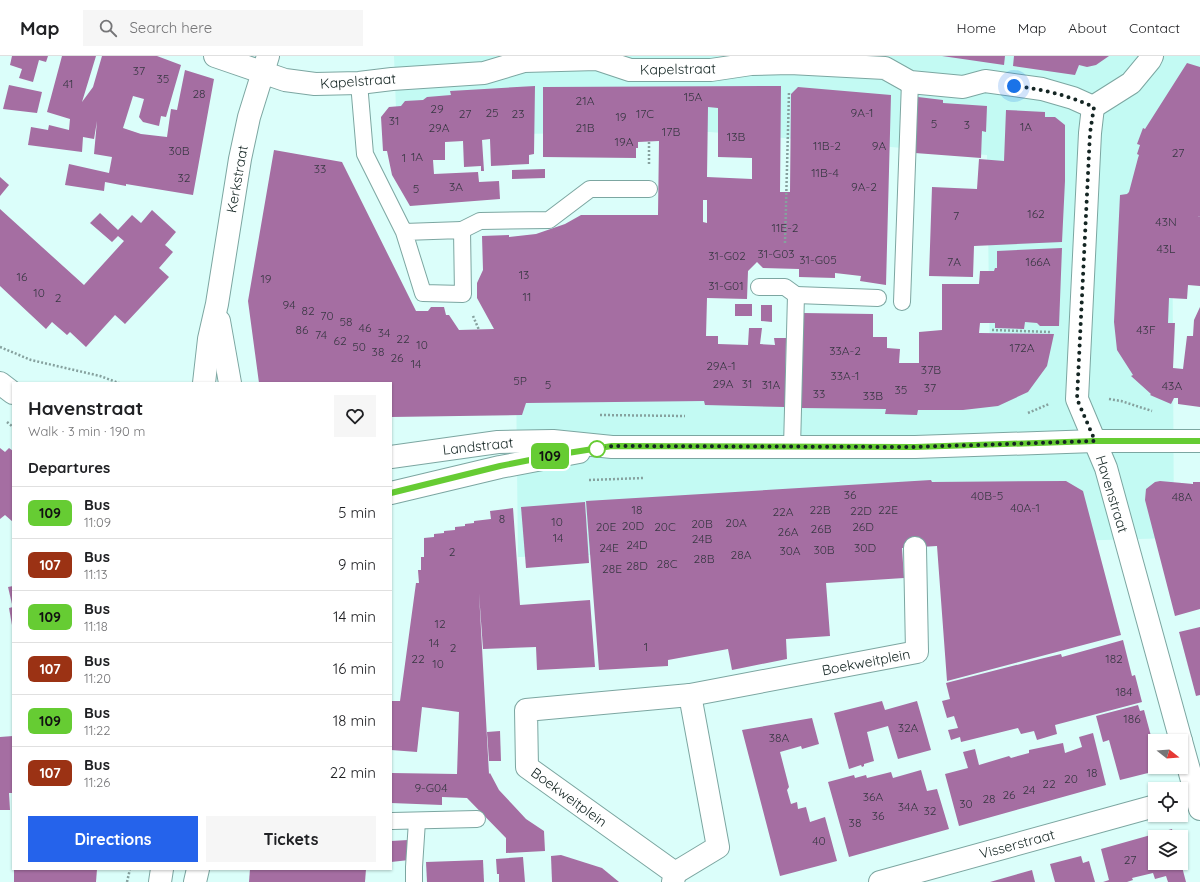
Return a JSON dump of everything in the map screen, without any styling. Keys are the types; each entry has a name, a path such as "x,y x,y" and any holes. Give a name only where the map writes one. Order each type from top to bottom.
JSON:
{"street":[{"name":"Kapelstraat","path":"215,56 266,64 285,80 315,84 359,83 392,79 484,73 524,61 596,59 630,70 711,70 751,64 790,63 885,68 910,82 963,87 985,82 1042,90 1073,98 1094,107"},
{"path":"1094,107 1131,83 1152,56"},
{"name":"Kerkstraat","path":"204,382 209,339 217,304 240,159 249,117 266,64"},
{"name":"Havenstraat","path":"1094,107 1090,133 1077,399 1106,468 1179,734"},
{"name":"Kerkstraat","path":"217,304 230,382"},
{"path":"0,383 12,392"},
{"name":"Landstraat","path":"392,457 498,442 553,441 612,446 915,447 1095,441 1200,441"},
{"name":"Landstraat","path":"392,493 500,466 612,446"},
{"name":"Boekweitplein","path":"690,696 718,847 674,877 527,767 526,710 690,696 917,652 915,548"},
{"name":"Havenstraat","path":"1188,772 1194,799"},
{"name":"Visserstraat","path":"880,882 1148,808"},
{"path":"160,882 162,870"},
{"path":"195,882 198,870"}],"lane":[{"path":"902,302 910,82"},
{"path":"359,83 365,154 404,232 423,293 463,294 462,230"},
{"path":"404,232 462,230 480,221 549,220 590,190 649,189"},
{"path":"759,287 785,287 796,295 878,298"},
{"path":"792,447 796,295"},
{"path":"392,821 477,819"},
{"path":"414,882 417,821"}],"path":[{"path":"785,243 790,63"},
{"path":"992,330 1080,332"},
{"path":"0,347 31,360 100,376 115,382"},
{"path":"127,882 130,870"}],"shaded area":[{"path":"394,56 1200,56 1200,98 1172,172 1174,538 518,557 516,375 990,365 987,155 710,132 397,135"}],"building":[{"path":"12,56 48,56 46,62 39,60 33,82 19,78 22,69 10,65"},
{"path":"62,56 96,56 82,102 93,87 102,56 157,56 181,65 166,117 161,116 159,126 143,122 139,117 144,99 133,96 123,128 141,134 167,137 171,109 177,110 185,70 214,79 193,195 105,182 104,191 65,185 69,164 109,173 112,157 94,154 97,121 94,139 83,137 82,152 28,145 31,127 48,130 49,125 69,130 70,119 47,112"},
{"path":"942,56 1005,56 1004,65"},
{"path":"1014,56 1109,56 1096,65 1087,67 1079,65 1075,75 1013,66"},
{"path":"1187,63 1200,67 1200,286 1188,285 1187,299 1169,298 1168,323 1175,323 1173,368 1183,369 1187,336 1193,336 1194,320 1200,307 1200,407 1178,404 1178,398 1174,398 1171,404 1150,395 1151,394 1131,376 1133,375 1117,350 1114,322 1120,195 1127,194 1129,192 1139,155 1137,154 1140,145 1137,144 1143,128 1145,129"},
{"path":"9,85 42,92 37,113 3,109"},
{"path":"535,86 534,154 529,155 529,164 491,166 490,139 482,140 484,171 481,171 481,166 464,167 463,141 445,142 445,160 433,160 434,174 478,172 479,182 499,181 500,199 410,206 392,175 387,151 383,151 381,117 389,107 401,106 405,101 423,100 427,97 451,95 450,91"},
{"path":"781,86 780,192 790,192 791,94 798,87 891,95 886,285 860,281 861,276 835,273 835,278 799,277 799,269 763,268 757,262 748,271 747,299 707,298 706,336 718,336 718,344 748,345 749,328 762,328 760,344 775,345 774,338 786,338 785,407 705,405 704,401 526,403 522,415 392,417 392,382 259,382 248,301 274,150 342,162 416,311 428,311 431,307 444,307 446,315 449,315 459,330 494,329 477,298 477,283 483,270 482,236 509,235 509,237 536,234 565,224 581,215 658,215 659,141 638,142 638,148 636,148 636,158 543,157 543,87","holes":["708,107 718,108 718,157 752,158 752,179 707,177","703,200 707,200 707,223 703,222"]},
{"path":"918,97 943,100 943,103 987,106 986,132 982,131 981,158 915,153"},
{"path":"1006,110 1045,112 1045,117 1055,117 1065,125 1065,181 1062,242 974,246 973,277 929,276 932,187 977,189 979,159 1004,161"},
{"path":"545,169 545,178 512,179 512,170"},
{"path":"0,177 9,185 0,196"},
{"path":"0,209 84,285 124,241 118,236 112,242 90,223 100,213 118,230 132,215 141,223 152,210 176,232 165,245 173,252 159,268 169,277 125,324 115,315 86,347 70,332 67,335 52,322 46,329 0,286"},
{"path":"1062,248 1059,326 1040,326 1037,323 1025,322 1024,329 995,328 995,323 980,323 979,333 1054,334 1047,366 1028,392 998,406 963,410 918,410 917,415 885,414 886,409 801,408 803,313 873,314 873,337 887,337 887,348 900,349 899,363 919,363 919,332 942,330 942,284 979,284 980,271 994,271 995,268 997,268 997,251"},
{"path":"735,304 752,304 752,316 735,316"},
{"path":"761,305 772,305 772,322 761,321"},
{"path":"0,448 5,452 9,448 12,450 12,521 5,515 0,519"},
{"path":"931,480 932,482 1066,481 1083,491 1121,635 947,681 937,546 902,548 904,578 826,583 830,636 786,639 787,659 732,670 728,649 668,660 668,666 599,670 586,501"},
{"path":"1160,481 1193,484 1193,482 1200,482 1200,609 1175,616 1145,500 1146,489 1155,482"},
{"path":"585,502 589,563 526,568 521,507"},
{"path":"513,508 520,605 590,600 595,667 537,670 536,647 483,649 479,593 489,774 490,773 499,790 526,819 544,831 545,851 506,853 506,838 467,798 442,797 442,805 392,803 392,773 457,774 459,712 422,707 417,752 392,750 392,701 400,701 416,583 419,583 418,570 421,570 421,557 424,557 424,538 434,537 434,534 444,533 444,531 455,530 455,527 465,526 465,524 474,523 474,521 491,519 490,511"},
{"path":"12,586 12,604 8,587"},
{"path":"12,607 12,625 9,608"},
{"path":"1200,627 1200,695 1196,696 1179,632"},
{"path":"1123,640 1132,676 1135,675 1142,702 1055,725 1057,734 1037,740 1034,731 1021,734 1018,728 961,742 960,737 951,740 948,730 958,728 954,716 947,718 942,701 950,699 946,683 1061,654 1062,657"},
{"path":"882,701 885,710 917,701 931,750 898,759 888,726 867,732 874,761 864,764 862,767 861,765 849,769 834,713"},
{"path":"1138,705 1140,711 1144,710 1150,734 1148,734 1148,773 1120,780 1109,740 1103,742 1096,716"},
{"path":"812,718 819,744 802,749 801,746 780,752 789,787 787,790 791,804 797,802 798,809 806,807 810,822 825,817 837,861 780,876 742,730"},
{"path":"500,731 501,761 489,761 487,732"},
{"path":"1093,733 1106,785 959,826 945,774 968,768 963,752 975,749 979,765 1009,756 1011,758 1029,753 1029,750 1063,743 1065,753 1082,747 1079,737"},
{"path":"12,736 12,793 9,793 10,810 0,810 0,737"},
{"path":"921,770 927,791 937,789 949,829 849,857 828,782 854,775 855,778 866,775 867,778 891,772 893,778"},
{"path":"1148,836 1148,870 1183,870 1186,882 1168,882 1166,876 1155,879 1153,873 1132,878 1133,880 1127,882 1103,882 1109,880 1101,849"},
{"path":"408,840 409,860 392,862 392,841"},
{"path":"561,855 602,868 619,882 552,882 551,856"},
{"path":"1081,856 1083,863 1089,861 1095,882 1055,882 1050,864"},
{"path":"523,857 525,882 499,882 496,859"},
{"path":"483,860 484,882 427,882 426,862"},
{"path":"14,870 97,870 96,882 14,882"},
{"path":"250,870 366,870 365,882 249,882"},
{"path":"1032,870 1035,882 990,882"}],"bus line":[{"name":"109","path":"392,493 500,466 612,446 915,447 1095,441 1200,441"}],"route":[{"path":"597,449 612,446 915,447 1095,441 1077,399 1090,133 1094,107 1073,98 1042,90 1014,86"}]}
